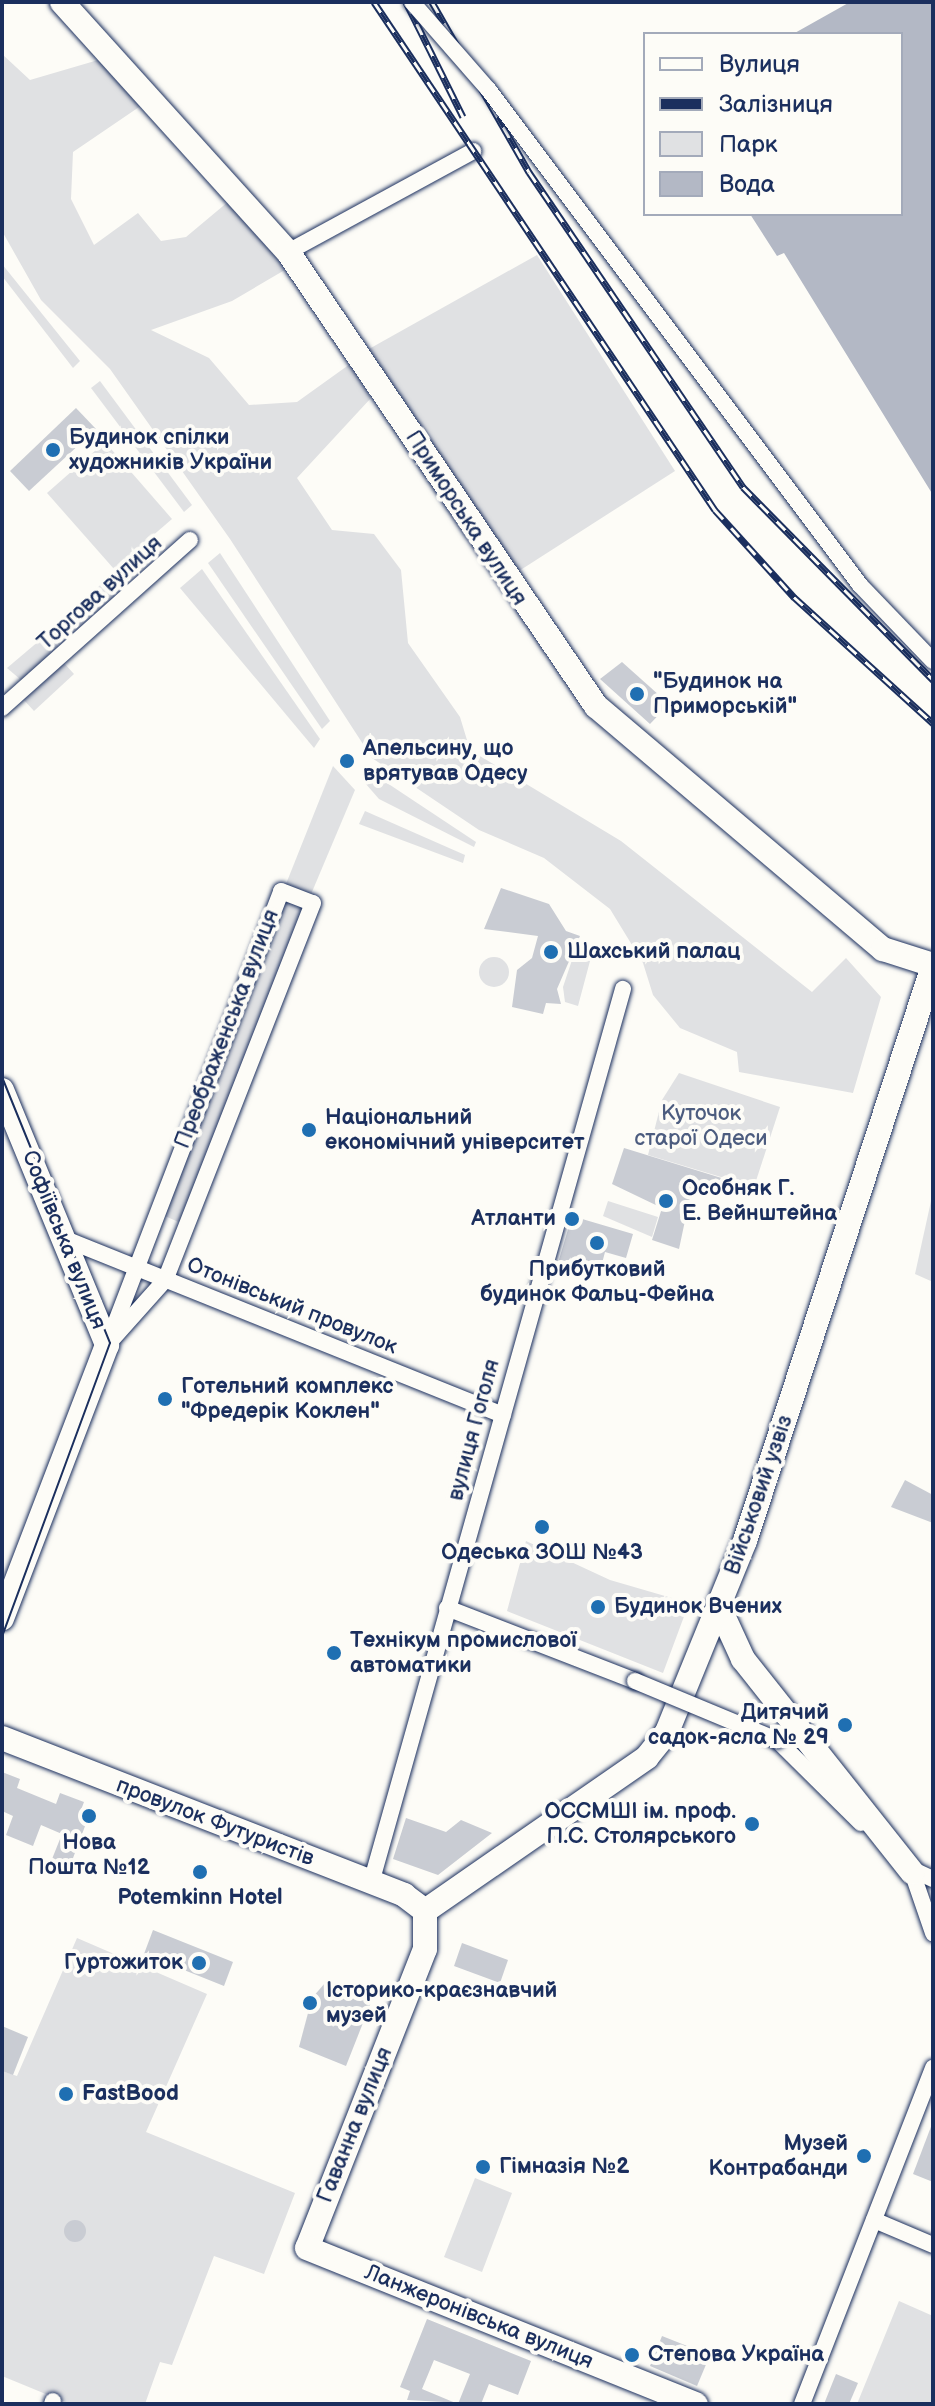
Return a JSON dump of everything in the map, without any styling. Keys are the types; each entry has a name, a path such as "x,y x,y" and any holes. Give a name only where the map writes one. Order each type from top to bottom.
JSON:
{"street":[{"name":"Приморська вулиця","path":"62,2 288,252 596,706 883,949 933,965"},
{"path":"412,2 480,79 860,585 933,661"},
{"path":"288,252 473,151"},
{"name":"Торгова вулиця","path":"2,708 190,540"},
{"name":"Преображенська вулиця","path":"2,1619 134,1266 281,891 313,903 166,1279 107,1345"},
{"name":"Військовий узвіз","path":"425,1911 647,1757 667,1732 720,1609 933,965"},
{"name":"вулиця Гоголя","path":"371,1883 623,989"},
{"name":"Софіївська вулиця","path":"2,1090 107,1345"},
{"name":"Отонівський провулок","path":"65,1239 503,1415"},
{"path":"447,1608 777,1740 923,1876"},
{"path":"720,1609 743,1659 923,1876 933,1933"},
{"name":"провулок Футуристів","path":"2,1738 371,1883 425,1911"},
{"name":"Гаванна вулиця","path":"307,2248 425,1949 425,1911"},
{"path":"802,2404 933,2068"},
{"path":"874,2220 933,2245"},
{"name":"Ланжеронівська вулиця","path":"307,2248 696,2404"}],"green space":[{"path":"2,54 30,80 105,58 145,103 73,152 71,199 94,245 138,213 161,241 186,237 235,196 295,264 232,301 151,330 209,358 249,405 297,402 350,364 371,398 297,478 332,530 374,534 401,570 408,643 460,717 470,750 621,841 812,992 846,958 881,997 853,1093 739,1072 737,1052 680,1028 653,995 643,963 610,909 544,858 479,830 372,758 230,539 110,369 41,300 2,231"},
{"path":"537,255 675,471 508,578 360,354"},
{"path":"2,264 80,361 73,368 2,276"},
{"path":"100,381 192,505 184,512 91,388"},
{"path":"105,442 172,519 114,569 47,493"},
{"path":"220,553 330,721 322,729 208,563"},
{"path":"202,569 320,739 314,748 180,588"},
{"path":"109,577 127,596 68,652 47,634"},
{"path":"46,635 67,654 28,686 7,668"},
{"path":"64,663 74,674 34,711 23,699"},
{"path":"333,766 355,790 309,899 284,889"},
{"path":"372,773 476,842 474,847 379,799 365,783"},
{"path":"365,811 465,855 463,863 359,824"},
{"path":"283,895 307,905 183,1224 158,1213"},
{"path":"574,954 590,961 578,1006 565,1002 563,987"},
{"path":"494,957 505,961 509,972 505,983 494,987 483,983 479,972 483,961"},
{"name":"Куточок старої Одеси","path":"679,1073 780,1107 754,1187 648,1155 662,1100"},
{"path":"933,1192 933,1282 915,1274"},
{"path":"608,1201 658,1217 652,1237 603,1216"},
{"name":"Будинок Вчених","path":"526,1541 610,1580 689,1603 663,1673 507,1611"},
{"path":"77,1938 207,1994 146,2132 295,2193 264,2274 214,2256 172,2365 160,2362 145,2404 70,2404 2,2376 2,2071 17,2076"},
{"path":"475,2178 512,2193 482,2272 444,2257"},
{"path":"899,2301 933,2316 933,2404 857,2404"}],"water":[{"path":"850,2 933,2 933,495 784,253 777,256 751,216 903,216 903,32 797,32"}],"building":[{"name":"Будинок спілки художників України","path":"76,408 96,429 29,491 10,471"},
{"name":"\"Будинок на Приморській\"","path":"622,662 669,704 650,724 600,679"},
{"name":"Шахський палац","path":"501,888 549,904 566,931 580,936 557,989 561,1004 546,1003 543,1014 512,1007 517,970 532,958 538,936 484,929"},
{"name":"Особняк Г. Е. Вейнштейна","path":"624,1148 728,1180 723,1195 702,1188 690,1197 679,1249 652,1240 662,1208 612,1184"},
{"name":"Прибутковий будинок Фальц-Фейна","path":"572,1216 633,1234 626,1258 605,1252 599,1275 558,1263"},
{"path":"905,1480 933,1495 933,1523 891,1507"},
{"path":"2,1772 20,1779 17,1788 56,1804 60,1793 84,1802 81,1810 90,1813 70,1866 52,1859 62,1834 41,1825 33,1846 6,1835 13,1816 2,1811"},
{"path":"406,1818 446,1832 461,1820 492,1833 438,1875 393,1859"},
{"name":"Гуртожиток","path":"153,1930 233,1962 224,1986 144,1954"},
{"path":"462,1943 508,1960 500,1983 454,1966"},
{"path":"325,1983 372,2000 346,2066 299,2047 312,1998"},
{"path":"2,2026 28,2037 13,2075 2,2071"},
{"path":"933,2125 933,2182 913,2174"},
{"path":"75,2220 83,2223 86,2231 83,2239 75,2242 67,2239 64,2231 67,2223"},
{"path":"427,2319 531,2361 518,2395 489,2384 481,2404 458,2403 470,2374 434,2360 422,2389 455,2403 407,2400 410,2391 400,2387"},
{"path":"662,2336 710,2355 697,2386 650,2366"},
{"path":"836,2374 858,2383 849,2404 824,2404"}],"tram line":[{"path":"2,1077 110,1343 2,1636"}],"railway":[{"path":"374,2 715,510 794,597 933,723"},
{"path":"406,2 463,117"},
{"path":"432,2 529,172 743,487 933,680"}],"place":[{"name":"Будинок спілки художників України","path":"53,450"},
{"name":"\"Будинок на Приморській\"","path":"637,694"},
{"name":"Апельсину, що врятував Одесу","path":"347,761"},
{"name":"Шахський палац","path":"551,952"},
{"name":"Національний економічний університет","path":"309,1130"},
{"name":"Особняк Г. Е. Вейнштейна","path":"666,1201"},
{"name":"Атланти","path":"572,1219"},
{"name":"Прибутковий будинок Фальц-Фейна","path":"597,1243"},
{"name":"Готельний комплекс \"Фредерік Коклен\"","path":"165,1399"},
{"name":"Одеська ЗОШ №43","path":"542,1527"},
{"name":"Будинок Вчених","path":"598,1607"},
{"name":"Технікум промислової автоматики","path":"334,1653"},
{"name":"Дитячий садок-ясла № 29","path":"845,1725"},
{"name":"Нова Пошта №12","path":"89,1816"},
{"name":"ОССМШІ ім. проф. П.С. Столярського","path":"752,1824"},
{"name":"Potemkinn Hotel","path":"200,1872"},
{"name":"Гуртожиток","path":"199,1963"},
{"name":"Історико-краєзнавчий музей","path":"310,2003"},
{"name":"FastBood","path":"66,2094"},
{"name":"Музей Контрабанди","path":"864,2156"},
{"name":"Гімназія №2","path":"483,2167"},
{"name":"Степова Україна","path":"632,2355"}]}
